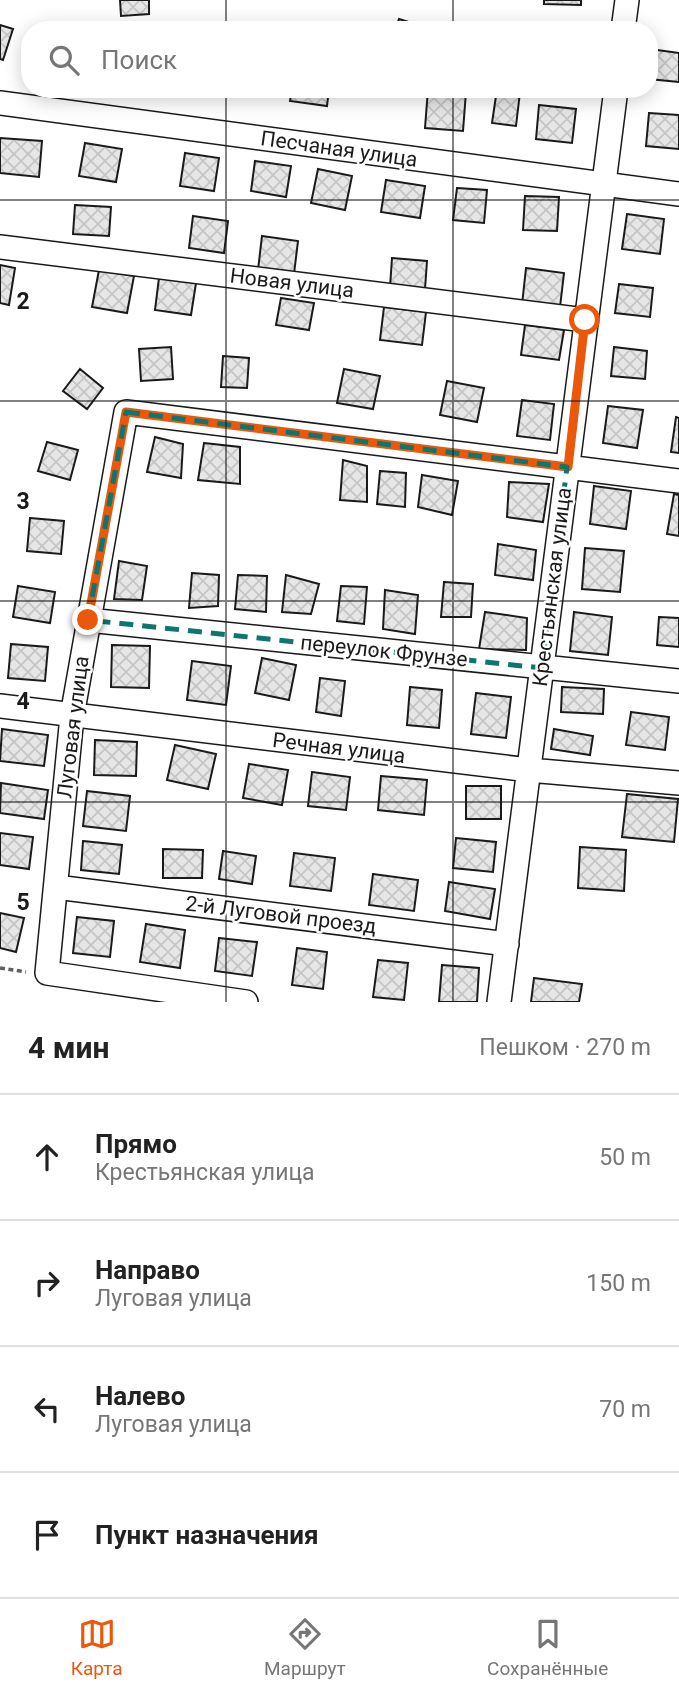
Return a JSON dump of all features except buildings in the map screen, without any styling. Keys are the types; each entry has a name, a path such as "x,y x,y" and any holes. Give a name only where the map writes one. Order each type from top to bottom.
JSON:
{"street":[{"path":"624,21 627,0"},
{"name":"Крестьянская улица","path":"499,1002 615,98"},
{"name":"Песчаная улица","path":"0,103 679,194"},
{"name":"Новая улица","path":"0,247 585,320"},
{"name":"Луговая улица","path":"41,973 55,887 72,716 126,412 679,481"},
{"name":"переулок Фрунзе","path":"88,620 679,681"},
{"name":"Речная улица","path":"0,706 529,770 679,783"},
{"name":"2-й Луговой проезд","path":"55,887 507,944"},
{"path":"41,973 246,1002"}],"path":[{"path":"0,968 41,973"}],"highlighted area":[{"path":"126,412 567,467 542,668 88,620"}],"route":[{"path":"88,620 126,412 568,467 585,320"}]}
